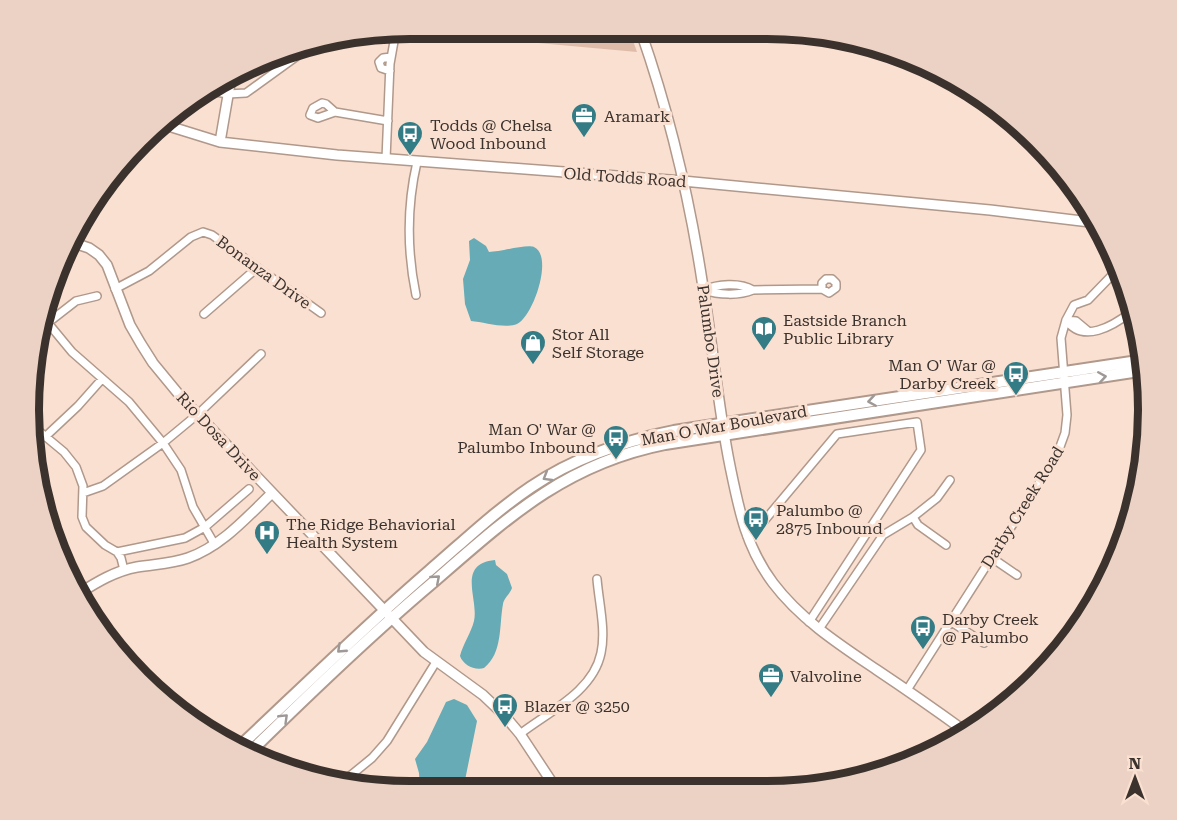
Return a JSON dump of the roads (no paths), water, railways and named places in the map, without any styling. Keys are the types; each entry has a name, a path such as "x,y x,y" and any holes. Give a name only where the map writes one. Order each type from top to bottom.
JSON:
{"main road":[{"name":"Man O War Boulevard","path":"244,742 335,654 504,520 555,484 603,461 626,453 723,429 1064,377 1135,362"},
{"name":"Man O War Boulevard","path":"1064,377 1136,371"},
{"name":"Man O War Boulevard","path":"255,747 388,614"}],"street":[{"name":"Palumbo Drive","path":"643,39 660,92 683,182 704,290 723,429 740,519 747,536 773,584 809,621 959,727"},
{"path":"386,159 390,71 394,40"},
{"path":"390,71 381,68 379,62 383,58 391,57"},
{"path":"219,92 241,94 251,91 292,59"},
{"path":"220,142 230,86"},
{"path":"335,112 388,121"},
{"name":"Old Todds Road","path":"171,127 220,142 417,162 683,182 990,210 1086,222"},
{"path":"416,295 409,229 411,192 417,162"},
{"name":"Bonanza Drive","path":"115,289 150,271 198,232 212,235 321,314"},
{"name":"Rio Dosa Drive","path":"78,244 99,255 107,265 130,325 153,363 198,414 388,614 436,662 490,701 520,734 551,781"},
{"path":"204,314 257,268"},
{"name":"Darby Creek Road","path":"907,690 1062,445 1067,415 1060,344 1066,320 1074,306 1088,300 1112,275"},
{"path":"704,290 714,286 746,286 753,291 822,289"},
{"path":"50,321 76,301 97,296"},
{"path":"1066,320 1079,331 1088,331 1104,330 1126,318"},
{"path":"49,325 72,352 135,408 163,443 180,470 193,507 215,545"},
{"path":"83,493 103,486 163,443 198,414 261,354"},
{"path":"45,437 78,406 102,379"},
{"path":"747,536 754,533 837,434 917,422 921,450 809,621"},
{"path":"40,432 64,452 76,467 83,486 82,517 86,527 105,546 117,552 124,570"},
{"path":"819,629 883,535 913,517 937,498 951,480"},
{"path":"117,552 185,538 205,527 249,489"},
{"path":"86,589 124,570 188,558 215,545 272,493"},
{"path":"913,517 918,525 946,544"},
{"path":"992,558 1017,575"},
{"path":"520,734 576,693 588,680 597,665 602,644 597,579"},
{"path":"951,621 984,643"},
{"path":"350,776 372,758 387,741 436,662"}],"water":[{"path":"474,238 486,246 489,252 530,246 540,253 542,273 535,299 523,319 517,324 501,326 471,321 465,304 463,279 470,260 469,241"},
{"path":"495,560 496,565 507,574 512,588 503,604 499,638 494,655 484,668 477,669 467,665 460,656 474,621 473,575 476,568 483,563"},
{"path":"454,699 467,705 477,721 465,781 419,781 415,759 427,742 446,702"}],"place":[{"name":"Aramark","path":"584,139"},
{"name":"Todds @ Chelsa Wood Inbound","path":"410,157"},
{"name":"Eastside Branch Public Library","path":"764,352"},
{"name":"Stor All Self Storage","path":"533,366"},
{"name":"Man O' War @ Darby Creek","path":"1016,397"},
{"name":"Man O' War @ Palumbo Inbound","path":"616,461"},
{"name":"Palumbo @ 2875 Inbound","path":"756,542"},
{"name":"The Ridge Behaviorial Health System","path":"267,556"},
{"name":"Darby Creek @ Palumbo","path":"923,651"},
{"name":"Valvoline","path":"771,699"},
{"name":"Blazer @ 3250","path":"505,729"}]}
